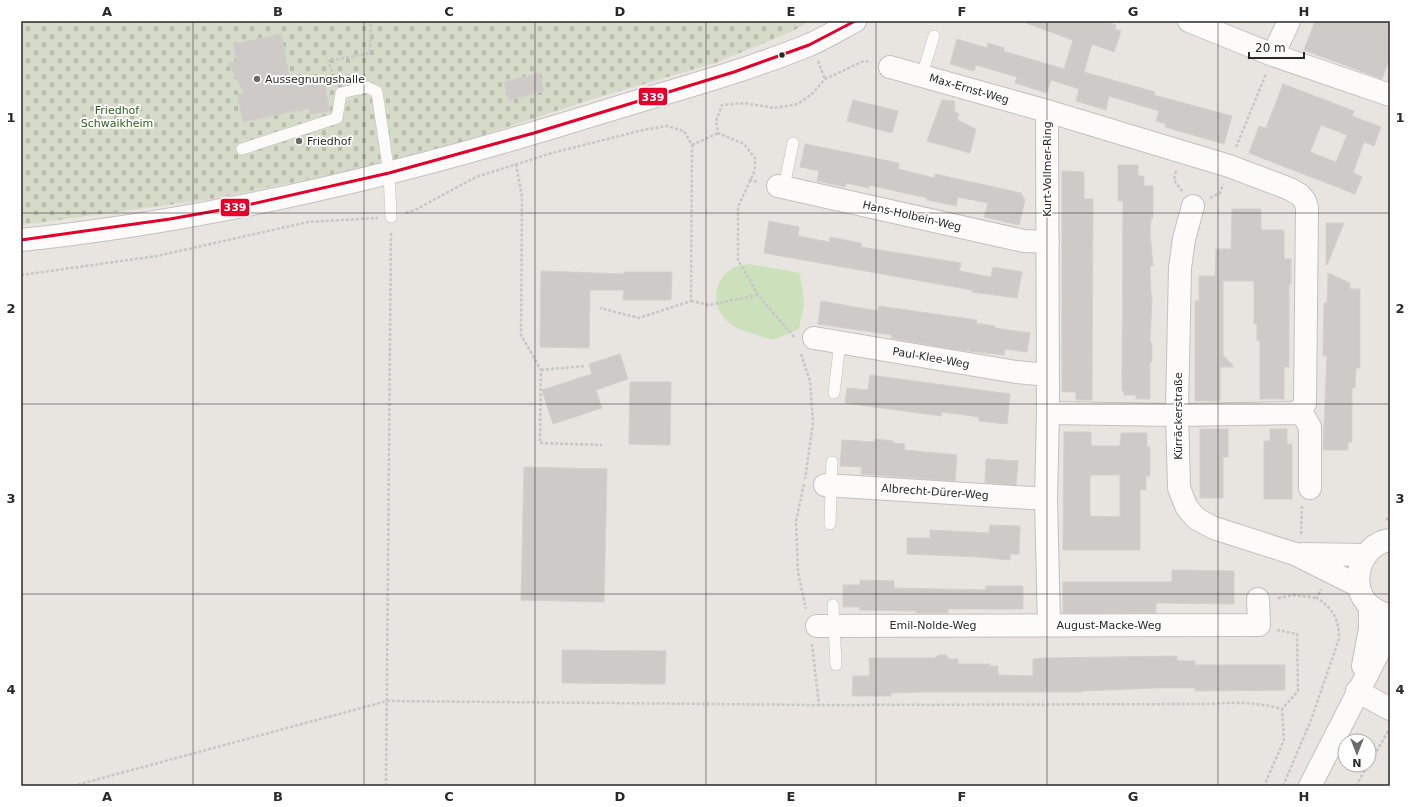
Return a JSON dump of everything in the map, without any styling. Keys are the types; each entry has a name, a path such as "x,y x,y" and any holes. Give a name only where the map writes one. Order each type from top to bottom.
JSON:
{"street":[{"path":"21,240 142,224 316,191 388,174 570,123 751,66 811,44 855,21"},
{"path":"1189,21 1273,55 1390,95"},
{"path":"1273,55 1289,21"},
{"name":"Max-Ernst-Weg","path":"890,66 1047,110"},
{"name":"Kurt-Vollmer-Ring","path":"1048,413 1047,110 1229,166 1290,189 1300,195 1305,201 1307,208 1307,247 1305,404 1300,410"},
{"name":"Hans-Holbein-Weg","path":"781,187 1024,241 1048,242"},
{"name":"Kürräckerstraße","path":"1193,206 1180,268 1178,416 1179,488 1187,508 1197,519 1214,528 1298,545 1365,555"},
{"name":"Paul-Klee-Weg","path":"803,343 840,342 1016,372 1048,375"},
{"path":"1048,413 1178,416 1297,413 1300,410 1310,426 1310,488"},
{"name":"August-Macke-Weg","path":"1048,413 1046,499 1048,625 1259,625"},
{"name":"Albrecht-Dürer-Weg","path":"828,486 1046,499"},
{"path":"1390,540 1378,544 1365,555 1360,565 1358,575 1361,593 1370,606 1379,612 1390,616"},
{"name":"Kürräckerstraße","path":"1298,545 1329,570 1359,586"},
{"path":"1258,599 1259,625"},
{"path":"1357,691 1368,644 1370,629 1370,606"},
{"name":"Emil-Nolde-Weg","path":"821,623 1048,625"},
{"path":"1310,786 1324,762 1357,691 1390,630"},
{"path":"1357,691 1390,709"}],"lane":[{"path":"922,76 934,36"},
{"path":"242,149 337,118 341,93 367,86 377,92 388,174 391,218"},
{"path":"781,187 793,143"},
{"path":"834,393 840,342"},
{"path":"830,524 828,486 832,462"},
{"path":"821,623 836,665"}],"path":[{"path":"341,93 328,61 370,53 371,21"},
{"path":"1181,151 1174,180 1193,206 1220,193 1229,166 1273,55"},
{"path":"718,133 716,121 722,105 745,103 774,108 798,104 813,93 825,80 864,61 890,66"},
{"path":"21,275 157,256 308,222 391,218 415,210 476,177 552,153 643,130 667,126 684,131 692,145 691,301"},
{"path":"692,145 718,133 744,144 755,158 755,170 738,207 738,260 758,295 803,343 810,381 812,424 804,483 796,521 798,572 821,623 819,705"},
{"path":"516,164 522,197 521,335 541,370 540,443 602,445"},
{"path":"386,786 391,218"},
{"path":"600,308 639,318 691,301 708,305 758,295"},
{"path":"541,370 584,366"},
{"path":"1298,545 1302,488 1310,488"},
{"path":"1317,598 1329,570"},
{"path":"1258,599 1293,595 1317,598 1329,606 1339,625 1339,639 1311,720 1283,786"},
{"path":"1259,625 1297,634 1298,691 1282,709 1284,740 1264,786"},
{"path":"73,786 387,701 819,705 1200,704 1241,702 1263,704 1282,709"},
{"path":"1377,750 1390,727"},
{"path":"1356,786 1364,773"}],"green space":[{"name":"Friedhof Schwaikheim","path":"21,21 810,21 791,32 715,63 596,98 410,159 211,199 21,225"},
{"path":"749,264 800,273 804,304 799,329 773,340 741,330 725,319 717,305 717,289 720,282 724,275 731,269"}],"building":[{"path":"1027,21 1104,21 1116,25 1115,29 1121,31 1114,52 1092,44 1084,72 1155,92 1154,95 1232,116 1224,144 1165,127 1166,124 1156,121 1159,111 1109,96 1106,110 1076,101 1079,89 1051,80 1047,93 1015,83 1017,77 976,65 974,71 950,64 957,39 987,48 988,43 1004,48 1003,51 1064,69 1073,40 1026,23"},
{"path":"1315,21 1390,21 1390,58 1382,79 1304,50"},
{"name":"Aussegnungshalle","path":"281,34 291,84 323,78 330,111 310,114 309,108 243,122 237,94 244,93 228,63 237,61 233,44"},
{"path":"539,73 544,91 509,100 504,82"},
{"path":"1283,84 1354,111 1352,116 1381,127 1374,146 1364,142 1353,173 1362,177 1355,194 1249,153 1259,126 1266,128","holes":["1321,125 1347,135 1336,162 1310,152"]},
{"path":"853,100 898,111 892,133 847,121"},
{"path":"942,100 954,101 955,112 959,114 957,120 976,129 970,153 927,141"},
{"path":"805,144 899,163 898,169 935,178 935,174 1021,193 1025,200 1019,225 984,217 988,203 958,197 956,206 869,185 869,188 846,183 845,187 817,181 819,171 800,167"},
{"path":"1118,165 1138,165 1138,176 1144,176 1144,186 1153,186 1153,218 1151,218 1150,232 1153,266 1150,266 1152,295 1150,343 1152,343 1152,362 1150,362 1150,399 1136,399 1136,395 1124,395 1124,391 1122,391 1123,201 1118,201"},
{"path":"1062,171 1084,172 1084,199 1093,199 1092,400 1076,400 1076,392 1062,392"},
{"path":"1232,209 1261,209 1261,230 1284,230 1284,259 1291,259 1291,284 1289,284 1289,367 1284,367 1284,399 1260,399 1260,341 1257,341 1257,324 1254,324 1254,281 1223,281 1223,355 1234,367 1220,367 1220,401 1195,401 1195,301 1199,301 1199,276 1215,276 1216,249 1231,249"},
{"path":"769,221 799,227 798,236 829,242 830,237 861,243 861,247 961,263 959,271 991,277 993,267 1022,272 1017,298 972,292 972,290 764,253"},
{"path":"1326,223 1344,223 1327,265 1326,265"},
{"path":"541,271 624,274 624,272 672,272 671,300 623,300 624,290 590,290 589,348 540,347"},
{"path":"1328,273 1350,283 1350,289 1360,289 1360,368 1356,368 1355,388 1352,388 1352,442 1348,442 1348,450 1323,450 1327,356 1323,356 1324,303 1327,303"},
{"path":"821,301 878,311 879,306 977,320 976,323 995,326 995,328 1030,333 1027,352 1005,349 1004,355 952,349 891,338 892,335 818,324"},
{"path":"620,354 628,379 596,390 602,408 553,424 542,390 592,374 589,364"},
{"path":"870,375 1010,394 1007,424 979,421 979,417 942,412 941,416 845,403 847,388 868,390"},
{"path":"630,382 671,382 670,445 629,444"},
{"path":"1200,429 1228,429 1228,457 1223,457 1223,498 1200,498"},
{"path":"1270,429 1287,429 1287,444 1292,444 1292,499 1264,499 1264,441 1270,441"},
{"path":"1064,432 1091,432 1091,446 1120,446 1121,433 1147,433 1147,447 1150,447 1150,476 1146,476 1146,490 1140,489 1140,550 1063,550","holes":["1090,475 1120,475 1120,517 1090,516"]},
{"path":"875,439 905,444 904,450 957,455 955,481 861,474 862,467 840,466 842,440 875,442"},
{"path":"986,459 1018,461 1016,485 985,483"},
{"path":"524,467 607,469 604,602 521,600"},
{"path":"990,525 1020,526 1019,554 1010,554 1010,560 907,554 907,538 930,538 930,530 989,533"},
{"path":"1172,570 1234,571 1234,604 1156,603 1156,613 1063,613 1063,582 1172,582"},
{"path":"860,580 894,581 894,588 986,590 986,586 1023,586 1023,609 948,609 948,613 916,613 916,611 860,610 860,607 843,607 843,585 860,585"},
{"path":"562,650 666,651 665,684 562,683"},
{"path":"938,655 946,655 949,659 958,659 958,664 990,664 990,666 998,666 998,675 1033,676 1033,659 1045,658 1177,656 1177,661 1195,661 1195,665 1285,665 1285,690 1195,691 1195,688 1155,688 1082,692 923,692 891,693 891,696 852,696 853,676 870,676 869,658 935,658"}],"transit line":[{"name":"339","path":"21,240 170,219 243,206 389,173 534,133 734,72 809,45 855,21"}],"place":[{"name":"Aussegnungshalle","path":"257,79"},
{"name":"Friedhof","path":"299,141"}]}
